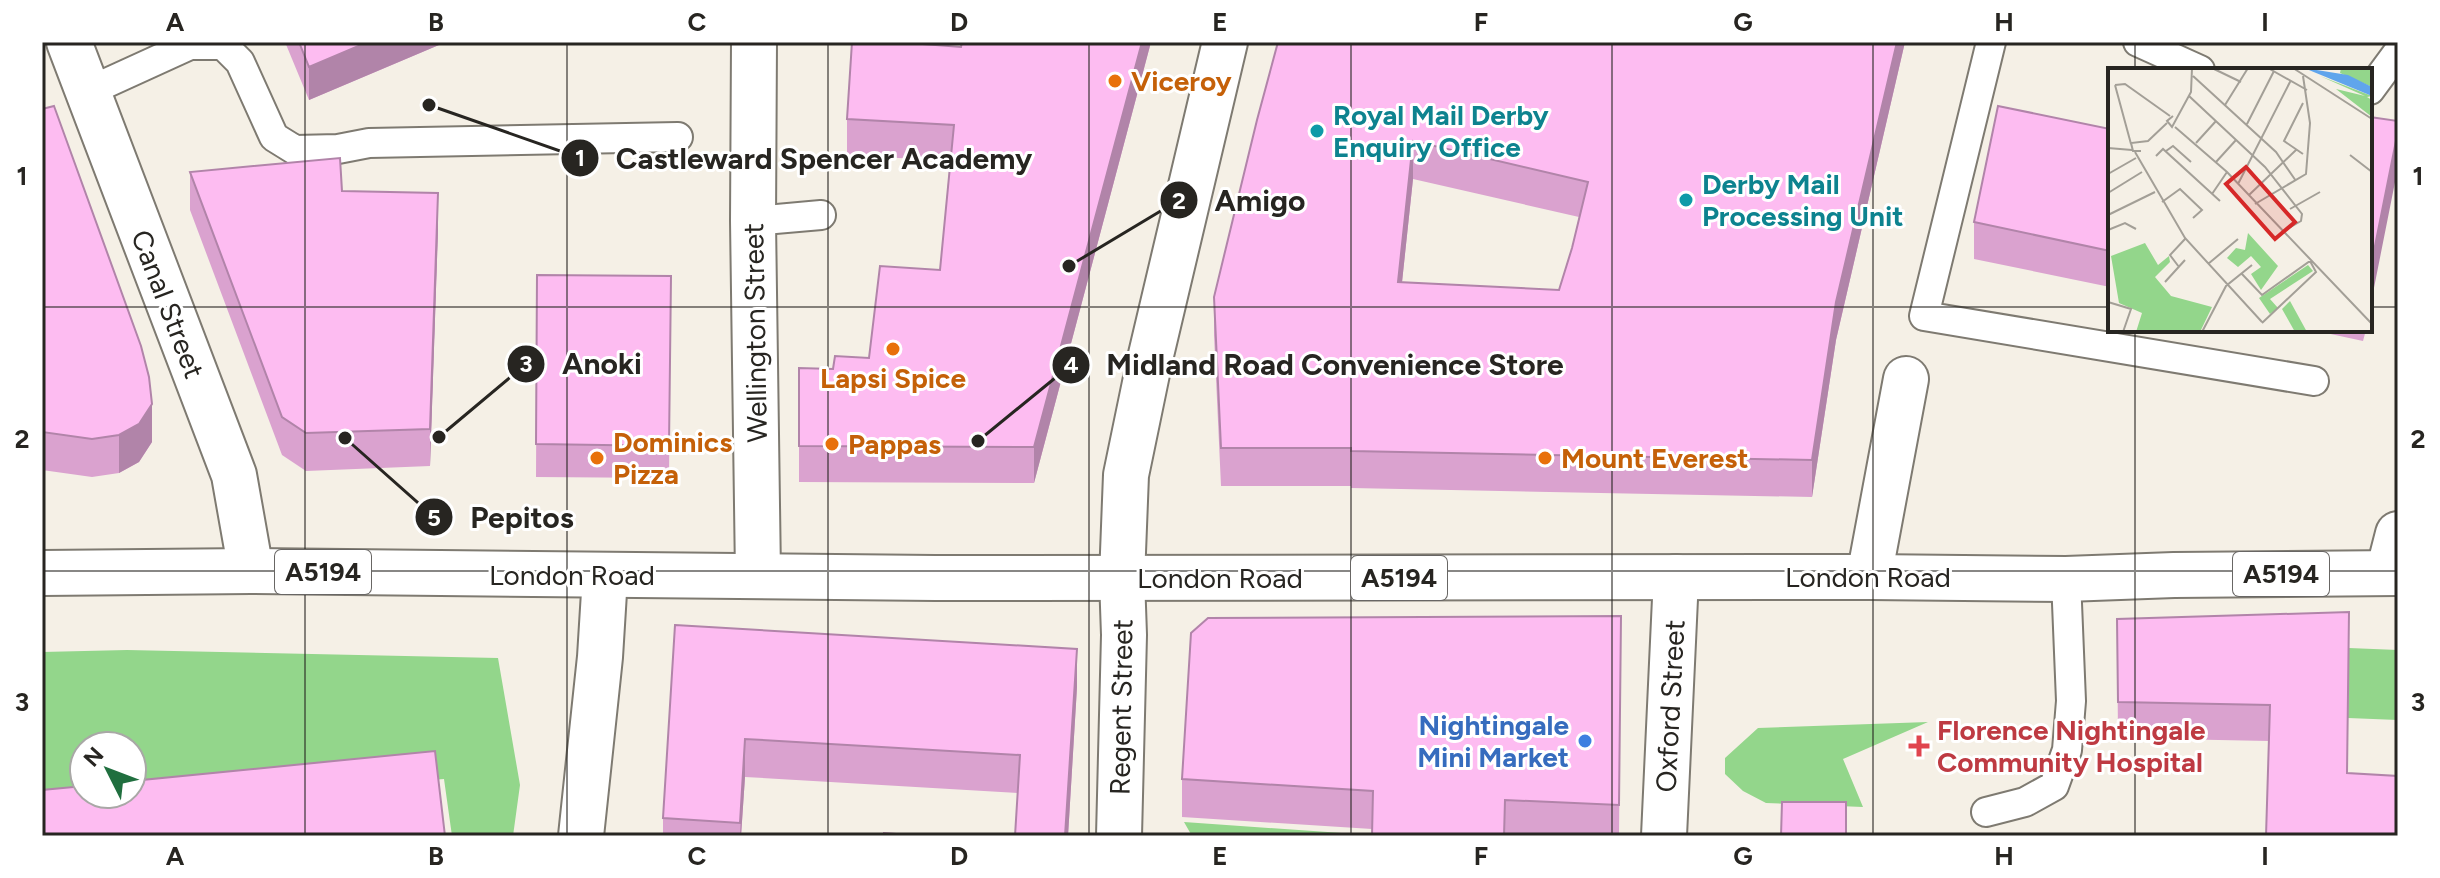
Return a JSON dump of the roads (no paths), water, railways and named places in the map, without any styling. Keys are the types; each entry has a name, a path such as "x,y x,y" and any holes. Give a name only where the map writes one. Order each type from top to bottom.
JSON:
{"main road":[{"name":"Canal Street","path":"69,42 234,475 251,571"},
{"name":"Wellington Street","path":"754,42 758,575"},
{"name":"Regent Street","path":"1119,836 1126,475 1150,359 1225,42"},
{"path":"1869,577 1906,379"},
{"name":"London Road","path":"42,573 251,571 605,576 2066,579 2395,560"},
{"path":"581,836 600,657 605,576"},
{"name":"Oxford Street","path":"1664,836 1676,577"}],"lane":[{"path":"1991,42 1924,316 2314,381"},
{"path":"2138,42 2196,68"},
{"path":"87,92 190,45 223,45 240,62 274,137 295,150 338,149 369,143 678,137"},
{"path":"2372,87 2398,52"},
{"path":"753,221 821,215"},
{"path":"1986,812 2025,802 2054,786 2067,750 2071,701 2066,579"}],"place":[{"name":"Viceroy","path":"1115,81"},
{"name":"Castleward Spencer Academy","path":"429,105"},
{"name":"Royal Mail Derby Enquiry Office","path":"1317,131"},
{"name":"Derby Mail Processing Unit","path":"1686,200"},
{"name":"Amigo","path":"1069,266"},
{"name":"Lapsi Spice","path":"893,349"},
{"name":"Anoki","path":"439,437"},
{"name":"Pepitos","path":"345,438"},
{"name":"Midland Road Convenience Store","path":"978,441"},
{"name":"Pappas","path":"832,444"},
{"name":"Dominics Pizza","path":"597,458"},
{"name":"Mount Everest","path":"1545,458"},
{"name":"Nightingale Mini Market","path":"1585,741"},
{"name":"Florence Nightingale Community Hospital","path":"1919,746"}]}
